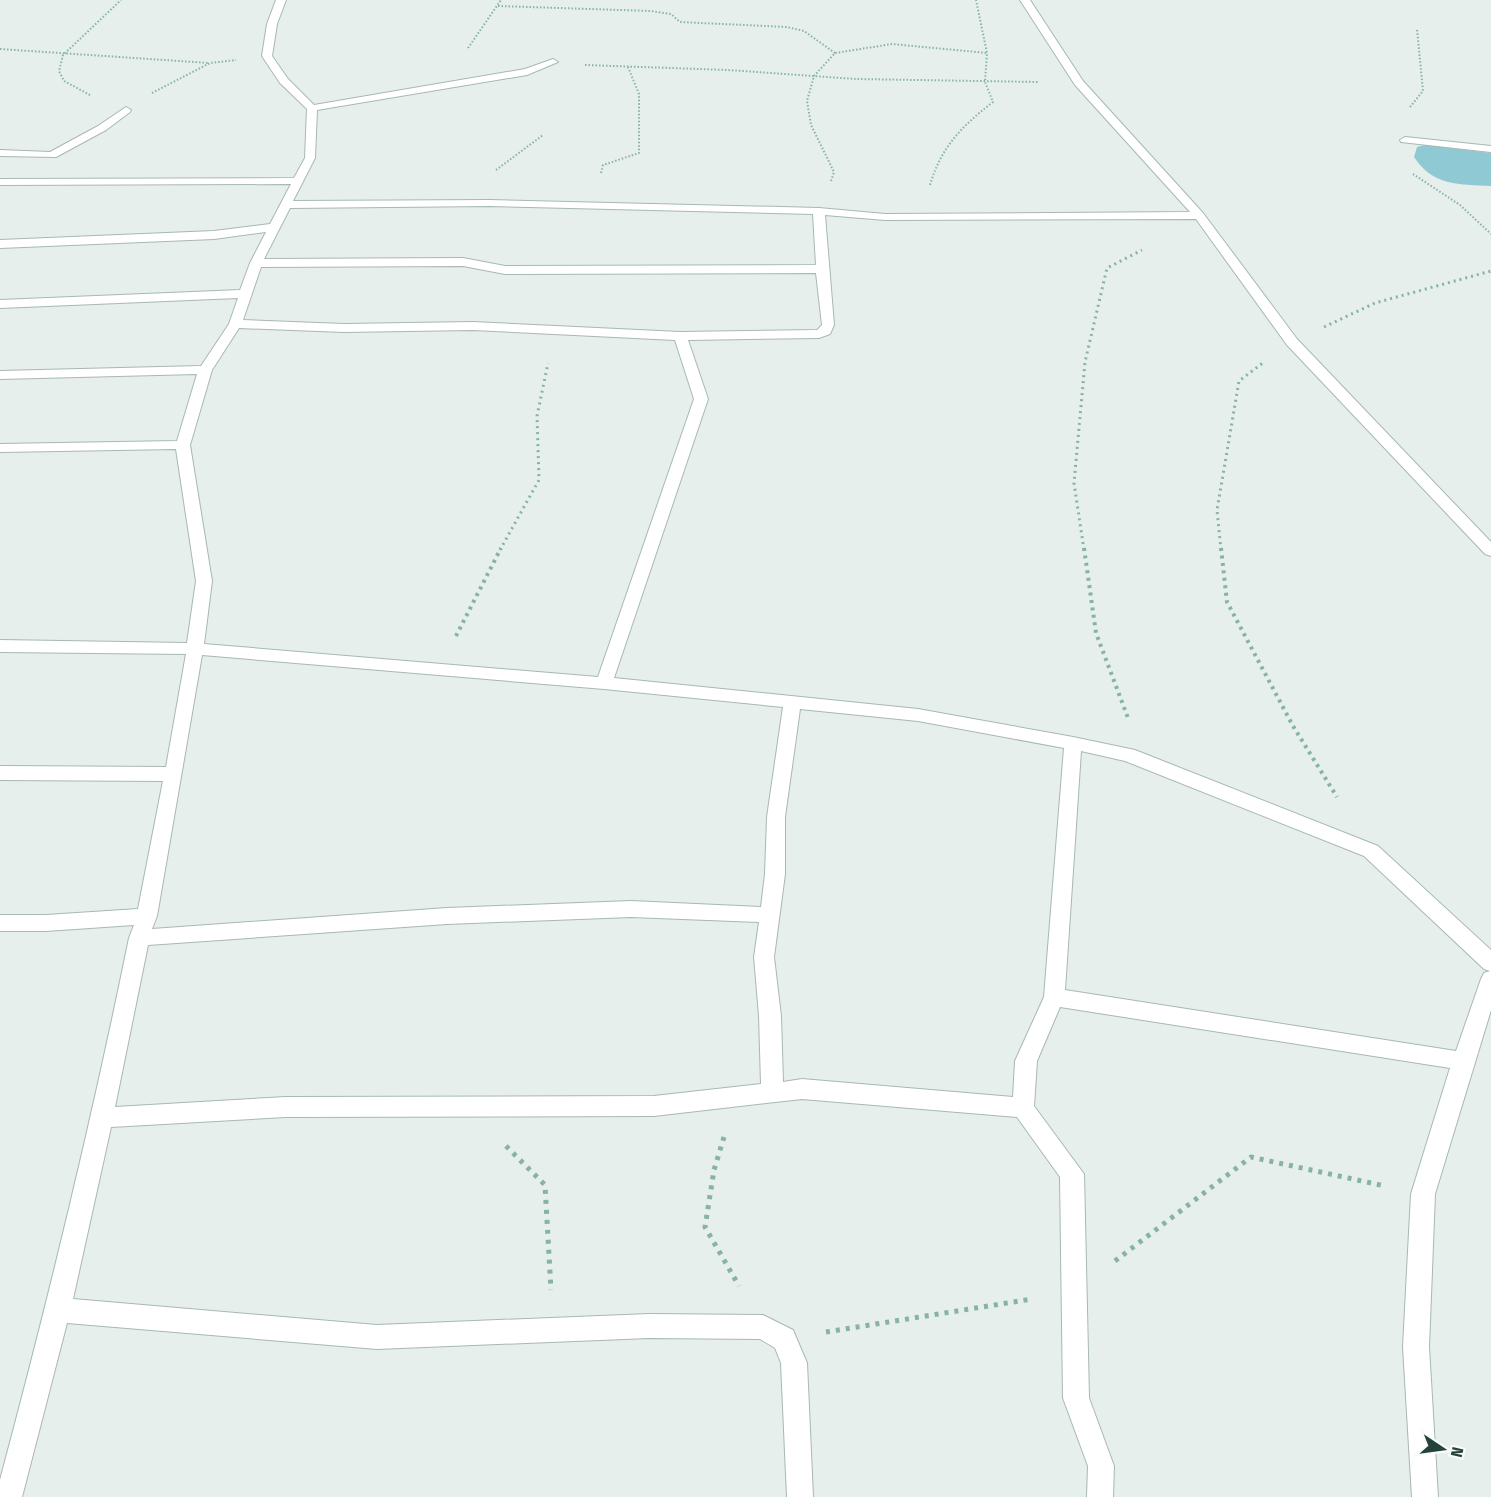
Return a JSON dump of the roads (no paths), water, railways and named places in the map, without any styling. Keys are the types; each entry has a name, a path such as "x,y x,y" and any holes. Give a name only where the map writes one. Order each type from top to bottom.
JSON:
{"street":[{"path":"9,1497 58,1310 139,938 147,916 195,650 204,581 183,445 206,370 235,324 256,263 310,159 312,108 284,81 267,56 272,24 281,0"},
{"path":"1025,0 1079,83 1201,218 1292,342 1490,550"},
{"path":"312,108 526,72 553,62"},
{"path":"11,169 52,155 102,128 126,110"},
{"path":"1405,140 1491,149"},
{"path":"0,153 52,155"},
{"path":"0,182 299,181"},
{"path":"288,205 490,203 819,211 885,217 1201,218"},
{"path":"235,324 344,328 473,326 680,336 819,334 825,331 828,325 819,211"},
{"path":"0,244 214,235 276,227"},
{"path":"256,263 463,262 505,270 822,269"},
{"path":"0,304 245,294"},
{"path":"604,683 700,399 680,336"},
{"path":"0,375 206,370"},
{"path":"0,448 183,445"},
{"path":"0,646 195,650 604,683 918,715 1073,743 1129,755 1371,851 1491,963"},
{"path":"772,1093 770,1016 764,957 775,874 776,817 792,703"},
{"path":"1073,743 1054,997 1026,1060 1023,1108 1072,1174 1076,1398 1101,1466 1100,1497"},
{"path":"0,773 174,774"},
{"path":"139,938 447,916 631,909 768,915"},
{"path":"0,923 46,923 147,916"},
{"path":"1425,1497 1416,1347 1424,1194 1463,1061 1491,979"},
{"path":"1054,997 1463,1061"},
{"path":"101,1118 286,1107 654,1106 802,1089 1023,1108"},
{"path":"58,1310 378,1337 649,1326 763,1327 784,1339 794,1363 801,1497"}],"water":[{"path":"1425,145 1491,153 1491,186 1458,184 1430,174 1414,157 1417,147"}]}
